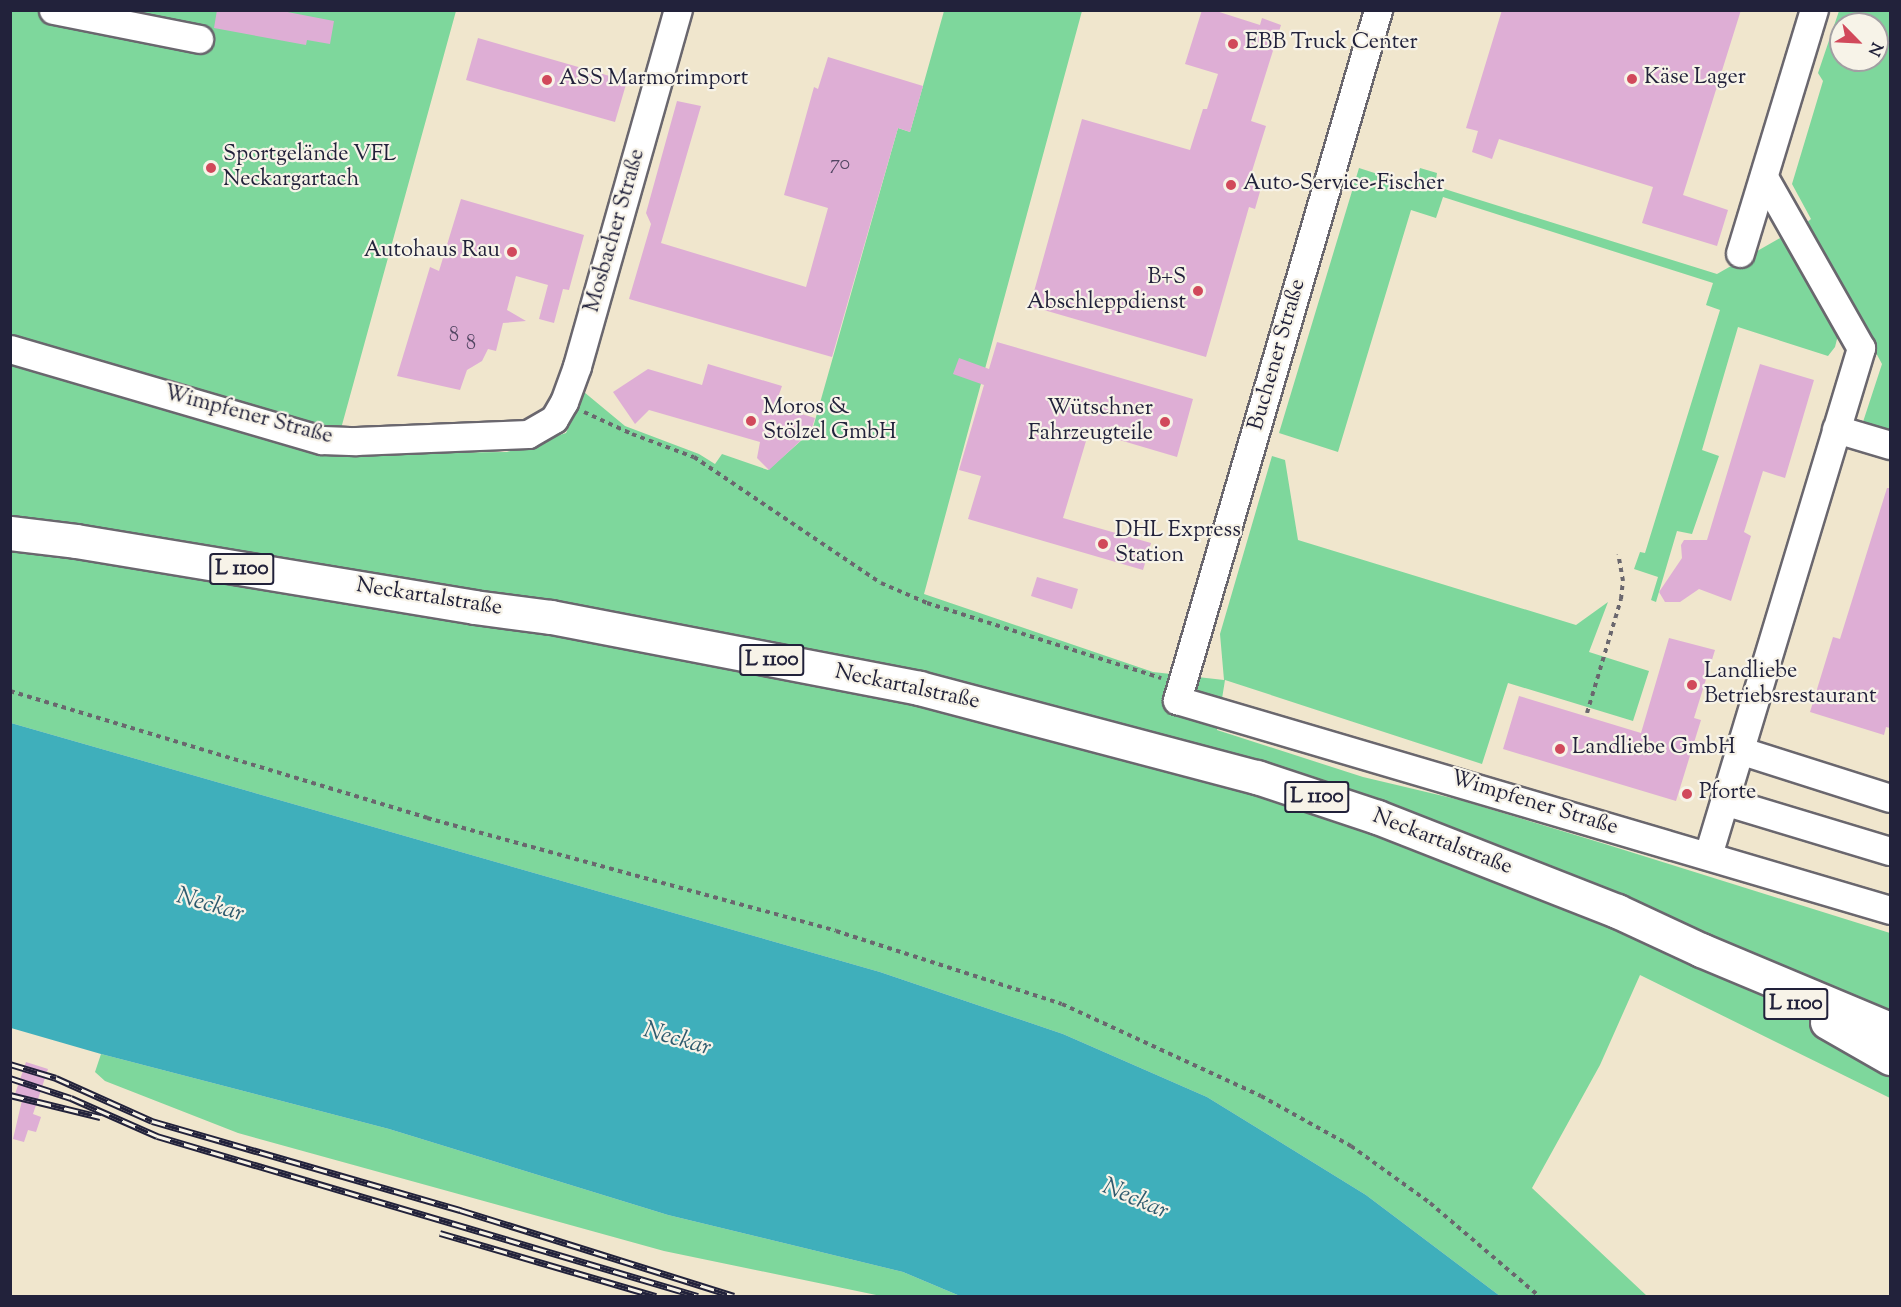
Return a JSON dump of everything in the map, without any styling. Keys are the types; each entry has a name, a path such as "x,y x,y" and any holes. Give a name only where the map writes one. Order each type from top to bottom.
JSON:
{"main road":[{"name":"Neckartalstraße","path":"10,533 76,541 474,607 551,617 919,688 1257,777 1377,817 1617,911 1701,950 1890,1029"},
{"name":"Neckartalstraße","path":"1701,950 1890,1058"}],"street":[{"path":"53,10 199,39"},
{"name":"Mosbacher Straße","path":"528,434 554,419 564,402 678,10"},
{"name":"Buchener Straße","path":"1180,692 1378,10"},
{"path":"1740,253 1814,10"},
{"path":"1708,855 1861,348 1764,177"},
{"name":"Wimpfener Straße","path":"10,350 322,440 367,441 528,434"},
{"path":"1836,429 1890,445"},
{"name":"Wimpfener Straße","path":"1180,692 1890,910"},
{"path":"1739,750 1890,798"},
{"path":"1724,801 1890,851"}],"path":[{"path":"564,402 633,434 694,457 881,583 927,603 1180,692"},
{"path":"1587,714 1621,599 1623,581 1618,554"},
{"path":"10,691 427,818 836,931 1062,1004 1261,1096 1351,1146 1430,1203 1539,1296"}],"green space":[{"path":"11,11 456,11 334,454 507,452 566,433 584,392 625,426 699,454 715,464 722,454 768,470 812,431 898,128 910,132 944,11 1082,11 924,594 1153,672 1224,680 1220,634 1272,456 1285,460 1298,540 1576,625 1608,602 1589,652 1649,671 1633,721 1508,683 1482,764 1225,680 1217,730 1363,777 1460,800 1890,933 1890,1098 1640,975 1600,1065 1532,1188 1647,1296 1500,1296 1366,1195 1207,1097 1063,1034 880,972 11,723"},
{"path":"1890,11 1890,434 1862,425 1882,364 1806,223 1811,219 1792,184 1823,81 1818,73 1829,41 1829,72 1889,72 1889,12 1839,12"},
{"path":"1359,168 1415,186 1420,168 1437,173 1435,186 1717,274 1787,234 1838,335 1835,347 1828,356 1738,327 1702,450 1719,456 1692,534 1677,531 1656,602 1651,600 1658,577 1634,569 1640,552 1645,553 1720,310 1706,305 1713,283 1443,197 1436,218 1411,210 1338,452 1279,433"},
{"path":"101,1054 389,1129 668,1215 903,1272 960,1296 881,1296 664,1251 238,1133 105,1081 95,1072"}],"water":[{"name":"Neckar","path":"11,723 880,972 1063,1034 1207,1097 1366,1195 1500,1296 960,1296 903,1272 668,1215 389,1129 101,1054 11,1028"}],"building":[{"path":"217,10 277,10 334,21 330,44 307,40 306,45 214,28"},
{"path":"1202,10 1213,10 1260,25 1262,18 1281,25 1251,121 1266,126 1248,184 1261,188 1255,209 1249,207 1206,357 1030,306 1082,119 1190,150 1203,109 1207,109 1218,74 1185,64"},
{"name":"Käse Lager","path":"1502,10 1741,10 1683,195 1728,210 1717,246 1642,223 1653,187 1499,139 1492,159 1472,152 1478,131 1466,128"},
{"name":"ASS Marmorimport","path":"478,38 627,81 615,122 466,80"},
{"path":"828,57 923,86 910,132 898,128 832,357 629,299 651,224 646,213 677,101 701,106 661,243 806,287 828,208 784,195 814,87 818,89"},
{"path":"461,199 584,235 569,290 563,289 554,323 539,319 548,285 516,276 507,310 526,321 503,323 496,351 488,349 482,361 467,370 460,390 397,376 430,267 439,271"},
{"path":"997,342 1193,399 1177,457 1089,431 1063,518 1151,543 1143,570 968,519 981,476 959,470 984,385 953,374 959,358 989,369"},
{"name":"Moros & Stölzel GmbH","path":"708,364 782,386 775,406 815,418 811,431 769,470 757,458 760,442 649,410 635,424 613,392 648,369 702,385"},
{"path":"1760,364 1814,380 1785,478 1763,471 1744,532 1751,536 1731,601 1699,589 1680,602 1665,602 1659,592 1682,558 1681,545 1684,540 1707,540"},
{"path":"1887,488 1890,488 1890,728 1886,727 1884,735 1810,712 1833,637 1840,639"},
{"path":"1037,577 1078,589 1072,609 1031,596"},
{"name":"Landliebe GmbH","path":"1669,638 1715,650 1694,718 1701,720 1676,801 1503,749 1519,696 1641,733"},
{"path":"26,1062 48,1069 33,1114 41,1117 36,1132 28,1130 24,1142 13,1139 23,1096 15,1094"}],"railway":[{"path":"10,1064 56,1078 152,1121 460,1210 734,1296"},
{"path":"10,1078 71,1098 157,1136 698,1296"},
{"path":"10,1095 100,1117"},
{"path":"440,1233 656,1296"}],"place":[{"name":"EBB Truck Center","path":"1233,44"},
{"name":"Käse Lager","path":"1632,79"},
{"name":"ASS Marmorimport","path":"547,80"},
{"name":"Sportgelände VFL Neckargartach","path":"211,168"},
{"name":"Auto-Service-Fischer","path":"1231,185"},
{"name":"Autohaus Rau","path":"512,252"},
{"name":"B+S Abschleppdienst","path":"1198,291"},
{"name":"Moros & Stölzel GmbH","path":"751,421"},
{"name":"Wütschner Fahrzeugteile","path":"1165,422"},
{"name":"DHL Express Station","path":"1103,544"},
{"name":"Landliebe Betriebsrestaurant","path":"1692,685"},
{"name":"Landliebe GmbH","path":"1560,749"},
{"name":"Pforte","path":"1687,794"}]}
